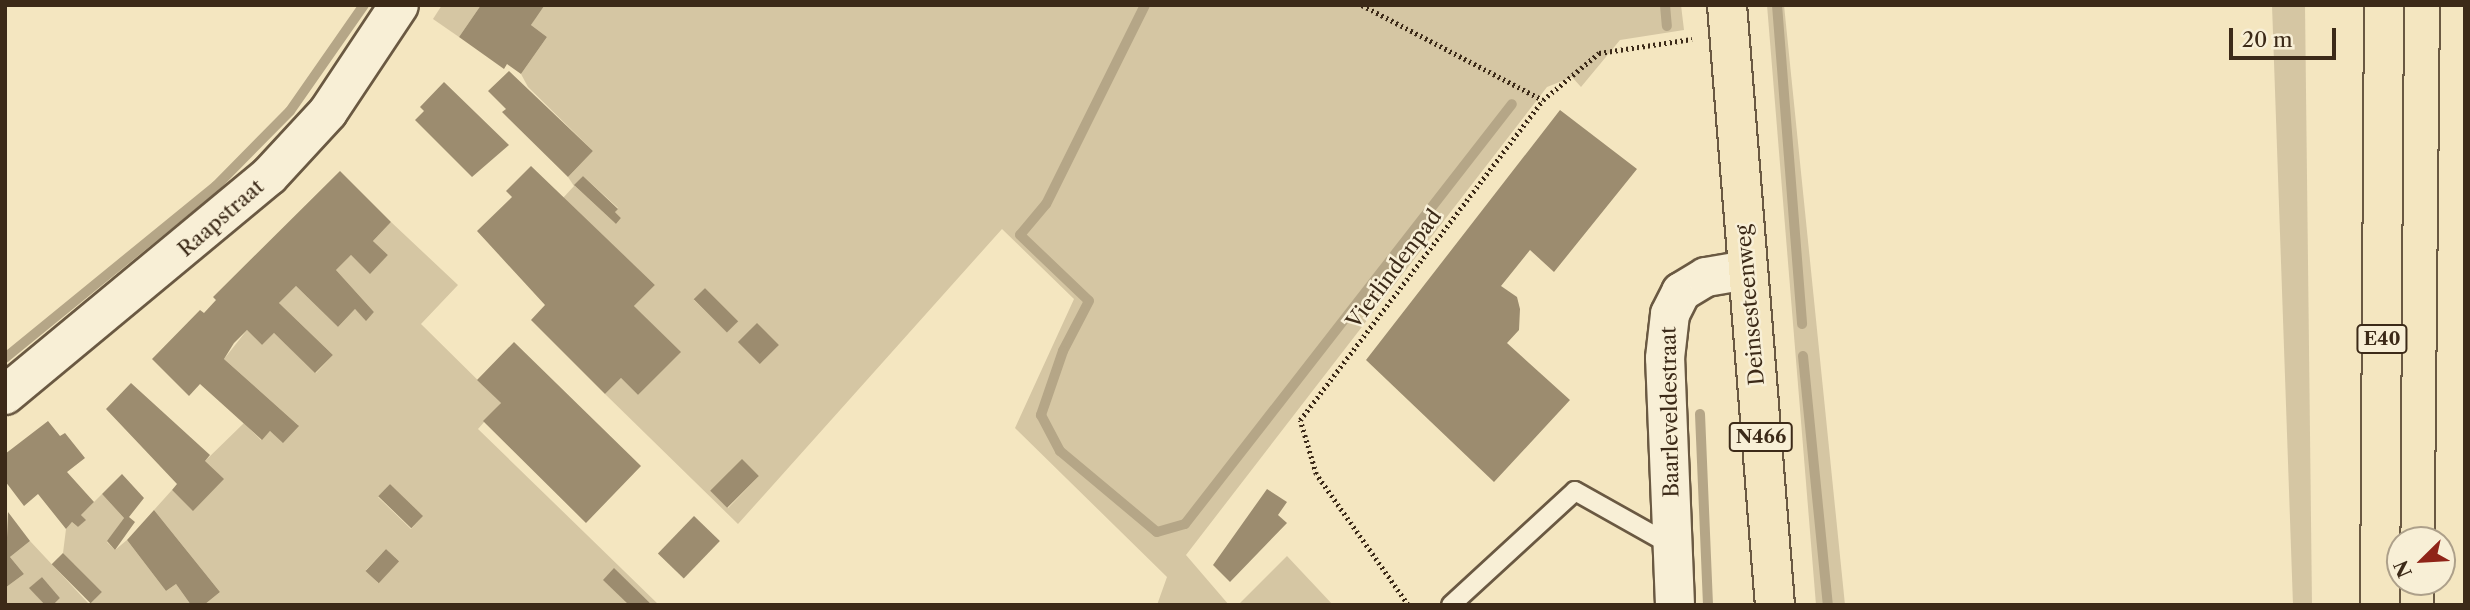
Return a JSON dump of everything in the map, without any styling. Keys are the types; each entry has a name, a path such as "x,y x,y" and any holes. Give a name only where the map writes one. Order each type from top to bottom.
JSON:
{"main road":[{"name":"Deinsesteenweg","path":"1727,5 1774,605"},
{"path":"2361,5 2384,72"},
{"name":"E40","path":"2380,605 2384,5"},
{"path":"2454,605 2462,189 2460,5"}],"street":[{"name":"Raapstraat","path":"5,395 269,176 328,112 399,5"},
{"name":"Baarleveldestraat","path":"1675,605 1665,358 1670,314 1681,292 1706,277 1747,270"}],"lane":[{"path":"1451,605 1575,491 1673,546"}],"path":[{"path":"1362,5 1543,100"},
{"name":"Vierlindenpad","path":"1408,605 1316,474 1300,420 1543,100 1599,53 1693,39"}],"shaded area":[{"path":"442,5 481,5 459,37 433,19"},
{"path":"543,5 1681,5 1684,30 1620,40 1581,87 1572,77 1547,87 1186,555 1229,605 1157,605 1167,577 1015,428 1074,299 1002,229 738,524 605,394 621,378 638,395 680,352 634,306 655,285 563,198 574,186 568,177 593,151 528,87 521,74 547,37 531,25","holes":["583,176 618,208 615,212 621,218 616,224 575,186","705,288 738,321 727,332 694,300","742,460 759,476 728,508 711,491"]},
{"path":"1767,5 1784,5 1845,605 1816,605"},
{"path":"2272,5 2305,5 2312,605 2293,605"},
{"path":"391,222 458,285 421,324 501,403 478,429 659,605 652,605 614,569 629,605 204,605 220,592 154,510 172,490 193,510 205,461 244,423 261,440 270,431 283,442 298,425 224,359 247,330 262,345 274,333 316,373 333,355 279,303 296,286 338,327 355,309 366,320 374,312 336,270 351,255 370,273 388,255 373,241","holes":["390,484 423,516 411,529 378,497","386,549 399,561 378,583 366,570"]},
{"path":"102,494 124,518 107,542 115,550 127,540 166,591 176,584 191,605 53,605 60,598 42,577 30,588 45,605 5,605 5,588 24,574 10,557 30,541 89,604 101,592 63,553 66,529 72,522 78,527 85,520 81,515"},
{"path":"1287,556 1333,605 1238,605"}],"building":[{"path":"481,5 544,6 531,25 547,37 521,74 507,64 504,69 459,37"},
{"path":"509,71 593,151 568,177 502,112 506,109 488,91"},
{"path":"444,82 509,145 472,177 415,120 424,111 420,107"},
{"path":"1560,110 1637,169 1554,272 1530,250 1501,286 1517,297 1520,309 1519,330 1507,343 1570,400 1494,482 1366,360"},
{"path":"531,166 655,285 634,306 681,352 638,395 621,378 605,394 531,320 545,305 477,231 512,197 506,191"},
{"path":"340,171 391,222 373,241 388,255 370,274 351,255 336,270 374,312 366,321 355,309 338,327 296,286 279,303 333,355 315,373 274,333 262,345 247,330 234,343 224,359 299,426 283,443 270,431 262,440 200,384 189,396 152,359 200,310 204,313 216,300 213,297"},
{"path":"583,176 618,209 615,212 621,218 616,224 574,185"},
{"path":"705,288 738,321 727,333 694,299"},
{"path":"757,323 779,345 760,364 738,342"},
{"path":"514,342 641,466 586,523 483,421 501,403 477,380"},
{"path":"131,383 210,455 205,461 224,479 193,511 172,490 177,484 106,409"},
{"path":"48,421 60,436 65,433 85,458 67,472 94,502 81,515 86,520 78,527 72,522 66,529 38,494 24,506 5,481 5,454"},
{"path":"742,459 759,476 727,508 710,491"},
{"path":"122,474 144,498 129,517 135,522 115,550 107,541 124,518 102,494"},
{"path":"390,484 423,516 411,528 378,496"},
{"path":"1267,489 1287,502 1278,515 1287,523 1230,582 1213,565"},
{"path":"154,510 220,592 204,605 191,605 176,584 166,591 127,540"},
{"path":"8,512 30,541 10,557 24,574 5,588"},
{"path":"694,516 720,541 684,578 658,553"},
{"path":"386,549 399,561 379,583 366,571"},
{"path":"63,553 102,592 91,603 52,564"},
{"path":"614,568 652,605 629,605 603,580"},
{"path":"42,577 60,598 53,605 45,605 29,588"}],"waterway":[{"path":"5,358 216,186 290,111 364,5"},
{"path":"1145,5 1046,204 1020,235 1089,301 1063,351 1041,415 1060,451 1157,532 1185,524 1512,104"},
{"path":"1665,5 1667,26"},
{"path":"1777,5 1802,324"},
{"path":"1803,356 1828,605"},
{"path":"1700,414 1708,605"}]}
